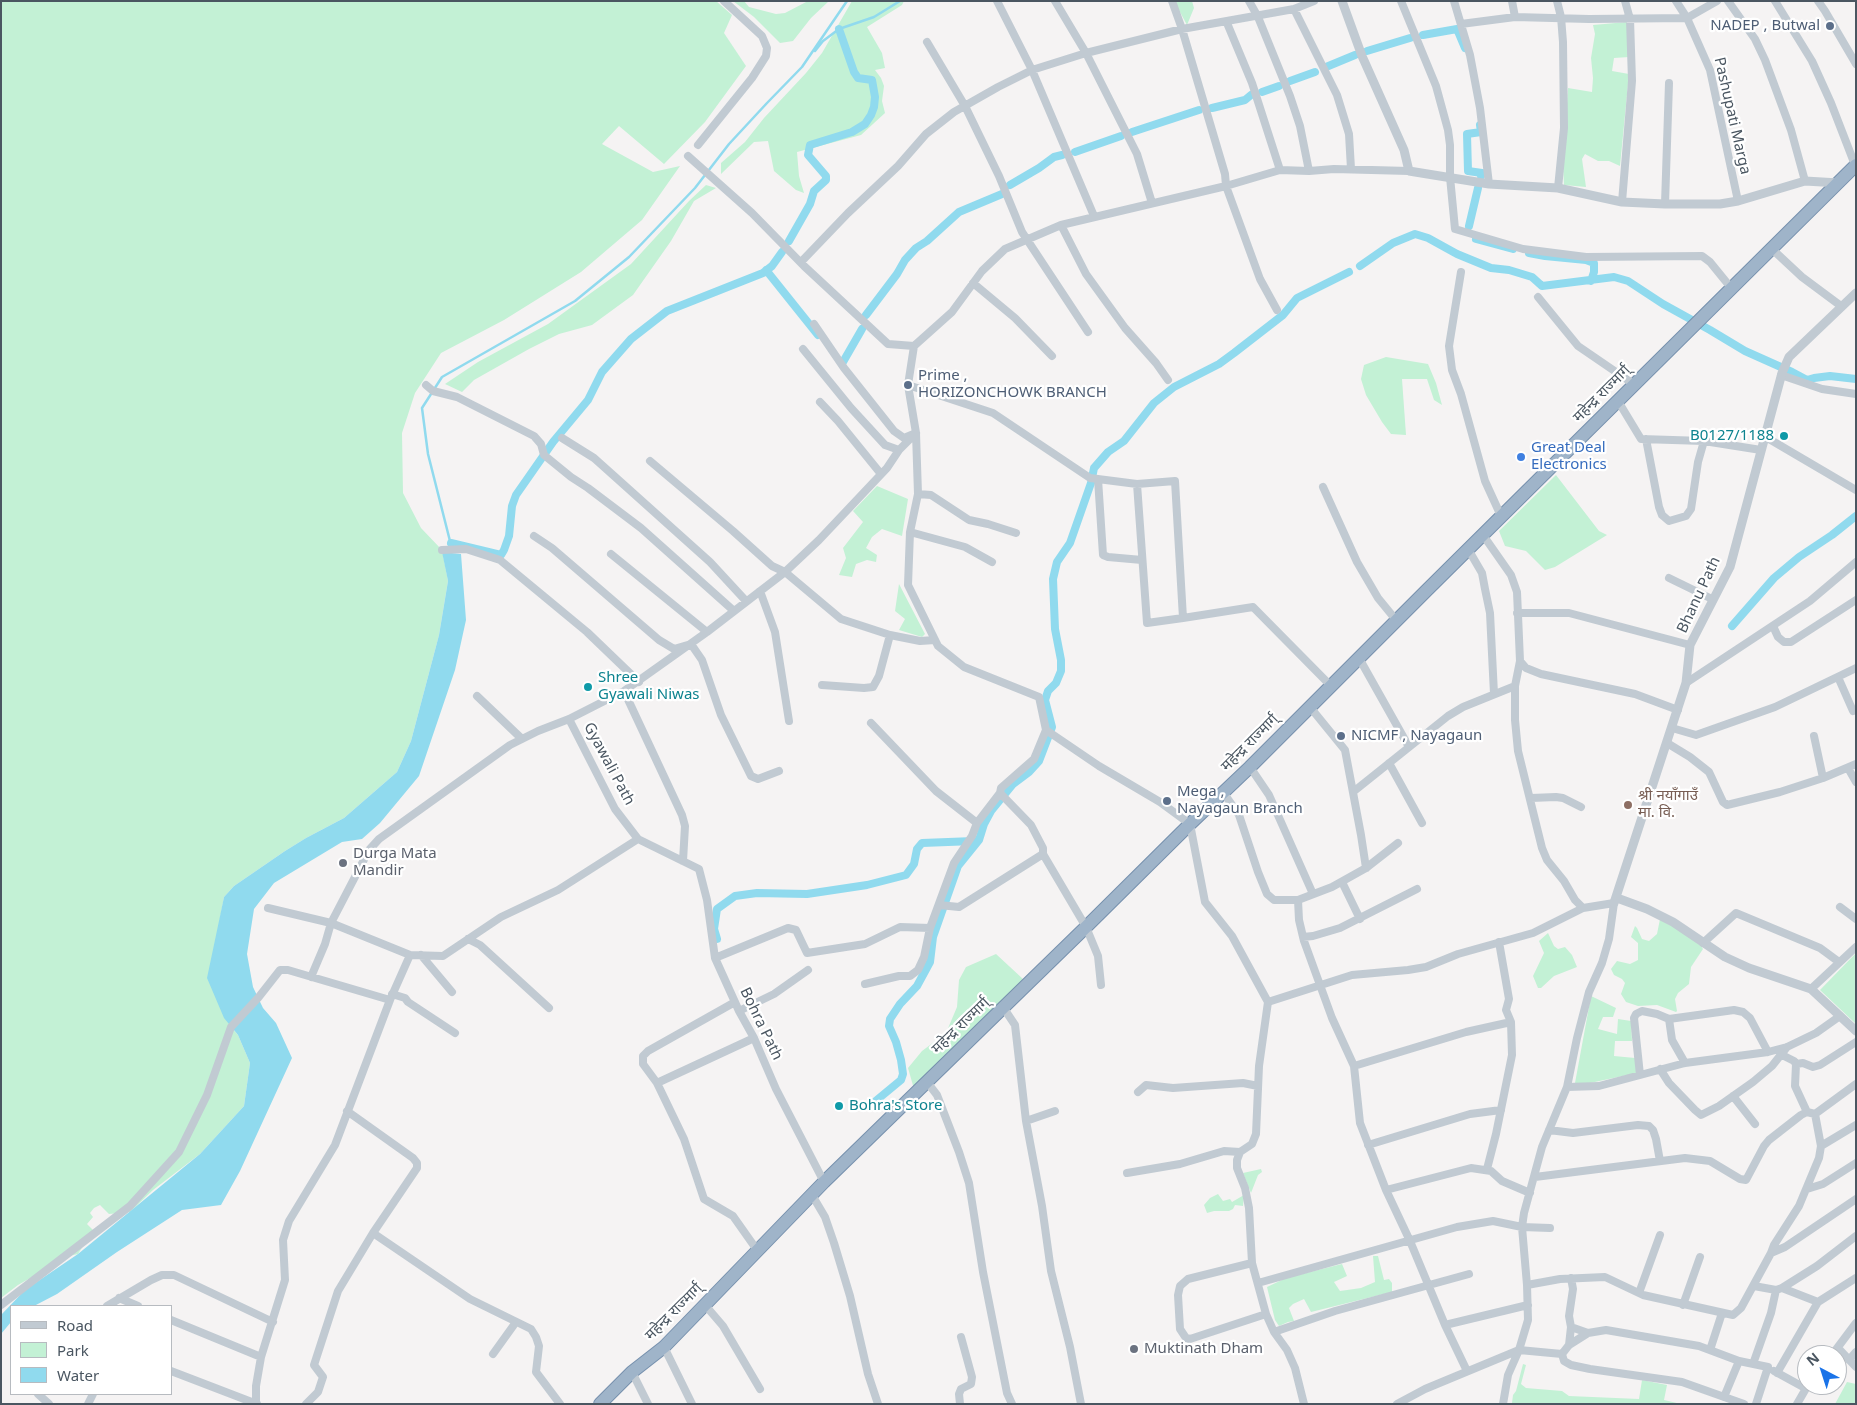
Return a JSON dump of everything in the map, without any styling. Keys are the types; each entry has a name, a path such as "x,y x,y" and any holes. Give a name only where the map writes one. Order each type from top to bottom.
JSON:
{"highway":[{"name":"महेन्द्र राज्मार्ग्","path":"600,1404 632,1372 664,1347 824,1182 1250,767 1856,165"}],"street":[{"path":"698,145 752,78 766,56 766,43 762,36 724,1"},
{"path":"998,1 1032,70 1094,216"},
{"path":"1055,1 1086,52 1137,154 1152,203"},
{"path":"1172,1 1225,174 1226,186 1260,278 1277,310"},
{"path":"1249,1 1258,17 1290,96 1300,126 1309,171"},
{"path":"801,262 848,213 898,166 926,134 954,112 998,87 1032,70 1086,52 1182,30 1294,9 1314,1"},
{"path":"1342,1 1362,56 1404,150 1409,171"},
{"path":"1401,1 1436,86 1448,130 1455,229 1523,249 1586,257 1702,256 1710,262 1732,288"},
{"path":"1454,1 1470,55 1480,108 1489,184"},
{"path":"1512,1 1515,16"},
{"path":"1557,1 1561,17 1564,128 1558,188"},
{"path":"1622,202 1632,81 1630,19 1624,1"},
{"name":"Pashupati Marga","path":"1676,1 1710,70 1738,201"},
{"path":"1460,24 1515,16 1589,19 1686,18 1717,1"},
{"path":"1728,1 1755,39 1765,60 1791,130 1805,181"},
{"path":"1776,1 1812,62 1856,165"},
{"path":"1818,1 1856,64"},
{"path":"1294,9 1337,95 1349,134 1351,169"},
{"path":"1227,23 1252,83 1280,170"},
{"path":"927,42 965,106 999,176 1027,241 1088,332"},
{"path":"1665,204 1669,83"},
{"path":"688,156 717,181 888,344 914,346"},
{"path":"864,984 899,976 910,976 918,970 924,957 930,928 954,863 972,836 977,823 1000,793 1001,788 1034,760 1047,730 1039,697 964,667 938,646 908,585 910,532 918,494 916,433 908,385 914,346 952,312 982,271 1005,249 1061,226 1094,216 1226,186 1280,170 1351,169 1409,171 1450,176 1489,184 1558,188 1622,202 1665,204 1720,204 1738,201 1805,181 1839,183"},
{"path":"1061,226 1086,274 1125,328 1156,363 1168,380"},
{"path":"1772,249 1802,277 1841,306"},
{"path":"1461,272 1449,346 1452,370 1461,394 1485,481 1501,516"},
{"path":"973,283 1015,318 1052,356"},
{"name":"Bhanu Path","path":"1616,901 1686,683 1690,645 1730,567 1782,374 1789,357 1856,293"},
{"path":"1538,297 1578,346 1635,385"},
{"path":"814,324 844,368 894,431 904,438 916,433"},
{"path":"803,349 884,445 899,450"},
{"path":"1782,374 1822,388 1856,394"},
{"path":"426,385 433,392 458,396 534,436 541,444 544,455 571,478 588,488 641,528 734,611"},
{"path":"908,385 993,413 1095,478 1137,484 1175,481 1183,618"},
{"path":"1618,401 1641,439 1704,441 1761,450"},
{"path":"820,402 881,474"},
{"path":"311,977 325,944 331,923 369,850 378,840 510,745 624,691 707,632 785,572 819,540 881,474 899,450 916,433"},
{"path":"1764,436 1856,490"},
{"path":"562,438 594,458 710,562 746,601"},
{"path":"1646,439 1659,507 1662,515 1669,520 1686,516 1690,509 1698,462 1704,441"},
{"path":"650,462 772,566 785,572 841,620 890,635 920,641 935,640"},
{"path":"1095,478 1103,555 1142,560"},
{"path":"1137,484 1147,623 1253,607 1331,686"},
{"path":"1323,487 1357,562 1378,598 1396,620"},
{"path":"918,494 930,495 968,520 1016,533"},
{"path":"910,532 965,547 992,562"},
{"path":"1483,535 1511,575 1517,592 1520,661 1515,686 1515,720 1518,751 1542,848 1547,860 1564,881 1575,900 1583,908"},
{"path":"534,536 552,548 659,640 674,649 691,644"},
{"path":"442,550 466,549 500,560 587,632 639,682"},
{"path":"1468,550 1482,572 1490,613 1494,694"},
{"path":"610,554 707,632"},
{"path":"1686,683 1810,601 1856,562"},
{"path":"1669,578 1712,599"},
{"path":"760,591 775,632 789,721"},
{"path":"1773,626 1784,642 1791,642 1856,600"},
{"path":"1517,612 1570,614 1690,645"},
{"path":"822,685 873,687 879,676 890,635"},
{"path":"691,644 702,660 721,715 751,776 758,779 779,771"},
{"path":"1359,658 1409,747"},
{"path":"1520,661 1526,668 1542,674 1635,694 1678,710"},
{"path":"1672,728 1696,735 1775,707 1856,668"},
{"path":"1838,677 1853,712"},
{"path":"1353,792 1448,716 1463,707 1515,686"},
{"path":"624,691 682,815 685,826 683,861"},
{"path":"477,696 522,739"},
{"path":"1310,706 1345,750 1366,868"},
{"name":"Gyawali Path","path":"569,718 615,809 638,839 699,869"},
{"path":"871,723 936,791 977,823"},
{"path":"1047,730 1099,766 1160,802 1190,824 1205,902 1232,936 1268,1002 1259,1066 1256,1134 1252,1144 1240,1152 1237,1168 1245,1188 1249,1208 1252,1263 1266,1314 1295,1368 1304,1404"},
{"path":"1814,736 1824,778"},
{"path":"1667,743 1690,757 1709,772 1723,802 1727,805 1780,792 1824,778 1852,766 1856,782"},
{"path":"1389,764 1422,823"},
{"path":"1250,767 1269,795 1313,894"},
{"path":"1223,792 1238,815 1267,894 1274,900 1298,900 1342,882 1366,868 1398,843"},
{"path":"1000,793 1031,825 1043,854 1086,928 1098,956 1101,984"},
{"path":"1531,798 1563,798 1581,807"},
{"path":"268,908 331,923 410,955 443,956 501,918 558,890 638,839"},
{"path":"939,905 960,906 1043,854"},
{"name":"Bohra Path","path":"699,869 707,900 715,958 739,1011 754,1038 776,1089 824,1182"},
{"path":"1342,882 1360,919"},
{"path":"1303,937 1333,931 1417,889"},
{"path":"1298,900 1299,920 1303,937 1319,985 1354,1066 1360,1123 1386,1190 1467,1371"},
{"path":"1268,1002 1352,976 1426,967 1458,954 1533,933 1583,908 1616,901 1647,909 1673,922 1725,957 1749,968 1811,990 1856,1031"},
{"path":"1503,1404 1508,1375 1519,1350 1528,1320 1522,1227 1537,1162 1567,1087 1589,992 1602,963 1609,939 1616,901"},
{"path":"1840,906 1856,919"},
{"path":"1704,943 1736,913 1820,948 1839,962"},
{"path":"715,958 788,928 796,930 806,953 865,944 900,927 930,928"},
{"path":"468,939 480,945 549,1008"},
{"path":"1487,1170 1512,1055 1511,1022 1506,1010 1509,999 1499,942"},
{"path":"1811,990 1856,947"},
{"path":"172,1371 257,1403 256,1386 261,1357 285,1280 282,1240 289,1221 336,1145 347,1111 391,997 410,955"},
{"path":"421,955 452,992"},
{"path":"1,1305 130,1206 179,1152 207,1095 231,1026 258,998 280,970 288,970 391,997 405,998 408,1002 455,1033"},
{"path":"739,1011 774,994 808,970"},
{"path":"735,1002 643,1056 643,1064 657,1083 684,1139 704,1199 733,1216 757,1250"},
{"path":"1003,1007 1015,1025 1026,1121 1042,1206 1051,1271 1076,1372 1081,1404"},
{"path":"1640,1075 1634,1018 1636,1014 1642,1011 1669,1019 1734,1010 1743,1012 1750,1018 1768,1052"},
{"path":"1567,1087 1599,1086 1685,1063 1768,1052 1787,1047 1816,1033 1840,1016"},
{"path":"1669,1019 1672,1040 1685,1063"},
{"path":"1354,1066 1466,1032 1511,1022"},
{"path":"657,1083 754,1038"},
{"path":"1782,1055 1796,1064 1803,1063 1812,1067 1820,1065 1856,1042"},
{"path":"1660,1070 1701,1115 1720,1106 1766,1071 1782,1055 1787,1047"},
{"path":"1527,1285 1571,1278 1605,1277 1639,1293 1722,1313 1733,1315 1738,1312 1754,1286 1774,1245 1799,1206 1819,1158 1821,1146 1811,1113 1795,1086 1796,1064"},
{"path":"926,1082 937,1095 969,1183 996,1337 1007,1393 1012,1404"},
{"path":"1138,1092 1146,1085 1173,1088 1243,1083 1258,1086"},
{"path":"1535,1177 1685,1158 1710,1162 1740,1179 1746,1180 1764,1146 1792,1122 1811,1113 1856,1084"},
{"path":"1733,1096 1755,1124"},
{"path":"1368,1145 1470,1114 1501,1110"},
{"path":"306,1404 318,1392 323,1377 314,1365 338,1291 373,1233 417,1168 417,1163 413,1158 347,1111"},
{"path":"1026,1121 1055,1112"},
{"path":"1821,1146 1856,1124"},
{"path":"1549,1130 1573,1133 1638,1125 1649,1126 1653,1130 1656,1139 1660,1161"},
{"path":"1128,1173 1180,1164 1224,1151 1240,1152"},
{"path":"1807,1189 1823,1184 1856,1163"},
{"path":"1386,1190 1471,1168 1487,1170 1509,1184 1530,1193"},
{"path":"812,1196 825,1217 834,1243 850,1296 868,1374 878,1404"},
{"path":"1771,1253 1785,1247 1856,1200"},
{"path":"1258,1283 1457,1227 1493,1221 1522,1227 1550,1228"},
{"path":"373,1233 470,1299 531,1329 539,1346 536,1372 560,1404"},
{"path":"1639,1293 1660,1235"},
{"path":"1753,1364 1779,1289 1817,1266 1856,1236"},
{"path":"1683,1304 1700,1257"},
{"path":"1252,1263 1188,1279 1180,1286 1178,1295 1180,1329 1186,1338 1190,1339 1266,1314"},
{"path":"1274,1332 1335,1310 1469,1274"},
{"path":"108,1305 162,1275 174,1275 273,1322"},
{"path":"1569,1345 1573,1289 1571,1278"},
{"path":"1777,1372 1818,1302 1856,1278"},
{"path":"1754,1286 1779,1289 1818,1302"},
{"path":"119,1298 136,1305"},
{"path":"705,1305 723,1326 760,1389"},
{"path":"1445,1325 1528,1305"},
{"path":"1710,1350 1722,1313"},
{"path":"172,1320 261,1357"},
{"path":"493,1354 516,1322"},
{"path":"1840,1345 1856,1324"},
{"path":"1571,1327 1588,1333"},
{"path":"1562,1354 1569,1345 1588,1333 1606,1330 1679,1342 1710,1350 1739,1361 1768,1367 1797,1382"},
{"path":"960,1404 959,1394 961,1389 971,1384 972,1377 961,1337"},
{"path":"664,1347 692,1404"},
{"path":"1397,1404 1425,1389 1519,1350 1562,1354"},
{"path":"1856,1352 1849,1360 1856,1367"},
{"path":"1562,1354 1564,1361 1571,1365 1682,1382 1744,1404"},
{"path":"1724,1397 1739,1361"},
{"path":"1756,1404 1768,1367"},
{"path":"632,1372 648,1404"},
{"path":"39,1395 49,1404"}],"green space":[{"path":"1,1 716,1 732,15 724,33 746,66 705,122 664,164 619,126 602,144 653,172 680,166 642,220 581,272 504,320 441,353 415,393 402,433 403,493 421,528 442,550 448,581 439,635 411,741 397,772 344,818 285,851 234,886 224,897 219,924 231,1027 238,1035 250,1063 244,1106 200,1154 153,1190 130,1212 109,1214 100,1205 94,1208 90,1213 93,1217 87,1224 93,1230 78,1254 69,1256 18,1285 1,1298"},
{"path":"733,1 744,1 749,7 776,14 785,13 808,1 829,1 811,18 793,41 780,43 754,17"},
{"path":"852,1 904,1 902,5 867,27 882,53 885,68 875,70 884,86 882,101 885,113 861,135 797,152 799,176 804,193 796,190 774,171 768,141 754,142 721,174 721,163 745,142 822,53"},
{"path":"1174,1 1192,1 1194,8 1187,25"},
{"path":"1627,22 1629,57 1614,58 1612,71 1629,74 1620,166 1609,161 1598,161 1585,154 1582,159 1586,187 1564,185 1563,166 1568,88 1592,92 1591,58 1595,34 1593,25"},
{"path":"706,185 716,188 694,201 671,241 633,295 592,325 559,334 529,349 474,380 462,392 445,384 478,362 548,324 631,264"},
{"path":"1386,357 1428,364 1442,405 1434,400 1427,379 1402,379 1406,435 1391,434 1366,395 1361,379 1364,365"},
{"path":"1556,475 1599,531 1607,535 1555,567 1545,570 1526,551 1505,546 1499,531"},
{"path":"877,486 908,499 902,536 882,529 872,537 866,548 877,555 876,562 867,560 856,564 852,577 839,575 846,558 843,548 863,522 853,511"},
{"path":"899,584 925,634 922,637 899,630 905,619 895,611"},
{"path":"1660,919 1696,939 1703,949 1691,967 1689,984 1678,993 1675,999 1676,1012 1657,1005 1638,1006 1626,1002 1621,994 1625,983 1614,975 1611,969 1617,961 1630,964 1638,960 1638,943 1631,937 1635,926 1642,939 1649,941 1657,934"},
{"path":"1548,933 1554,946 1558,949 1565,947 1572,955 1577,967 1554,976 1541,988 1538,988 1533,976 1544,953 1539,941"},
{"path":"1856,953 1856,1024 1820,990"},
{"path":"996,954 1023,979 1004,1003 914,1089 908,1068 922,1051 946,1033 957,1007 959,980 966,967"},
{"path":"1591,996 1616,1008 1613,1017 1603,1017 1598,1029 1617,1034 1618,1019 1631,1021 1632,1041 1615,1041 1614,1056 1635,1058 1637,1073 1590,1083 1575,1083"},
{"path":"1261,1169 1262,1172 1258,1175 1251,1193 1243,1173"},
{"path":"1218,1194 1223,1201 1230,1199 1232,1202 1244,1195 1243,1206 1235,1205 1229,1211 1207,1213 1204,1205 1210,1198"},
{"path":"1373,1256 1378,1256 1384,1280 1389,1279 1392,1283 1392,1292 1311,1312 1304,1299 1289,1308 1294,1321 1279,1326 1275,1320 1267,1287 1286,1278 1342,1264 1347,1276 1334,1282 1340,1291 1361,1288 1375,1282"},
{"path":"1523,1364 1526,1365 1521,1384 1526,1388 1562,1391 1569,1396 1639,1399 1642,1380 1667,1385 1664,1400 1681,1404 1512,1403"},
{"path":"1847,1382 1856,1384 1856,1404 1835,1404 1840,1395 1847,1395"}],"water":[{"path":"442,552 461,554 466,620 455,670 419,776 380,823 362,839 342,842 274,883 254,909 247,954 253,987 263,1008 276,1023 292,1058 240,1171 221,1205 182,1210 57,1294 36,1305 11,1305 25,1290 78,1254 200,1154 244,1106 250,1063 238,1035 224,1018 207,978 224,897 234,886 285,851 344,818 397,772 411,741 439,635 448,581"},
{"path":"10,1306 10,1323 1,1334 1,1315"}],"waterway":[{"path":"452,549 428,454 422,408 442,377 575,301 629,257 695,188 729,144 802,67 847,1"},
{"path":"815,51 823,41 839,29 874,17 900,1"},
{"path":"789,241 810,204 814,191 826,180 826,176 808,155 810,145 852,132 865,124 874,107 875,97 872,80 858,78 854,72 839,29"},
{"path":"1423,35 1457,29 1465,48"},
{"path":"1367,51 1410,38"},
{"path":"1326,67 1355,55"},
{"path":"1290,81 1315,72"},
{"path":"1262,92 1279,86"},
{"path":"1212,108 1245,100 1251,95"},
{"path":"1132,132 1199,110"},
{"path":"1480,125 1481,132 1467,134 1468,171 1482,173 1481,176"},
{"path":"1075,152 1121,136"},
{"path":"1010,185 1054,157 1062,155"},
{"path":"1469,226 1478,188"},
{"path":"866,315 897,274 905,260 916,248 927,241 959,212 1002,194"},
{"path":"1360,266 1393,243 1415,234 1428,238 1457,254 1491,268 1509,270 1532,277 1542,286 1614,277 1628,281 1663,304 1745,351 1807,380 1830,376 1856,379"},
{"path":"1476,239 1513,249"},
{"path":"451,543 501,555 509,536 512,506 516,495 553,442 588,400 602,372 631,339 667,311 763,273 772,266 782,252"},
{"path":"1529,253 1586,260 1594,263 1591,281"},
{"path":"766,270 818,335"},
{"path":"872,1104 901,1080 903,1074 901,1060 889,1026 890,1019 900,1004 917,986 930,962 933,937 958,866 979,840 991,811 1013,784 1029,772 1039,761 1052,727 1045,700 1048,691 1056,683 1061,671 1061,660 1055,629 1053,579 1057,562 1070,543 1091,483 1094,468 1108,452 1124,441 1154,403 1174,387 1219,364 1283,315 1297,298 1349,272"},
{"path":"843,362 862,329"},
{"path":"1732,626 1774,578 1799,557 1856,516"},
{"path":"717,939 714,929 717,909 735,896 757,893 807,894 867,885 906,875 914,864 917,849 922,843 974,841"}],"place":[{"name":"NADEP , Butwal","path":"1830,26"},
{"name":"Prime , HORIZONCHOWK BRANCH","path":"908,385"},
{"name":"B0127/1188","path":"1784,436"},
{"name":"Great Deal Electronics","path":"1521,457"},
{"name":"Shree Gyawali Niwas","path":"588,687"},
{"name":"NICMF , Nayagaun","path":"1341,736"},
{"name":"Mega , Nayagaun Branch","path":"1167,801"},
{"name":"श्री नयाँगाउँ मा. वि.","path":"1628,805"},
{"name":"Durga Mata Mandir","path":"343,863"},
{"name":"Bohra's Store","path":"839,1106"},
{"name":"Muktinath Dham","path":"1134,1349"}]}
